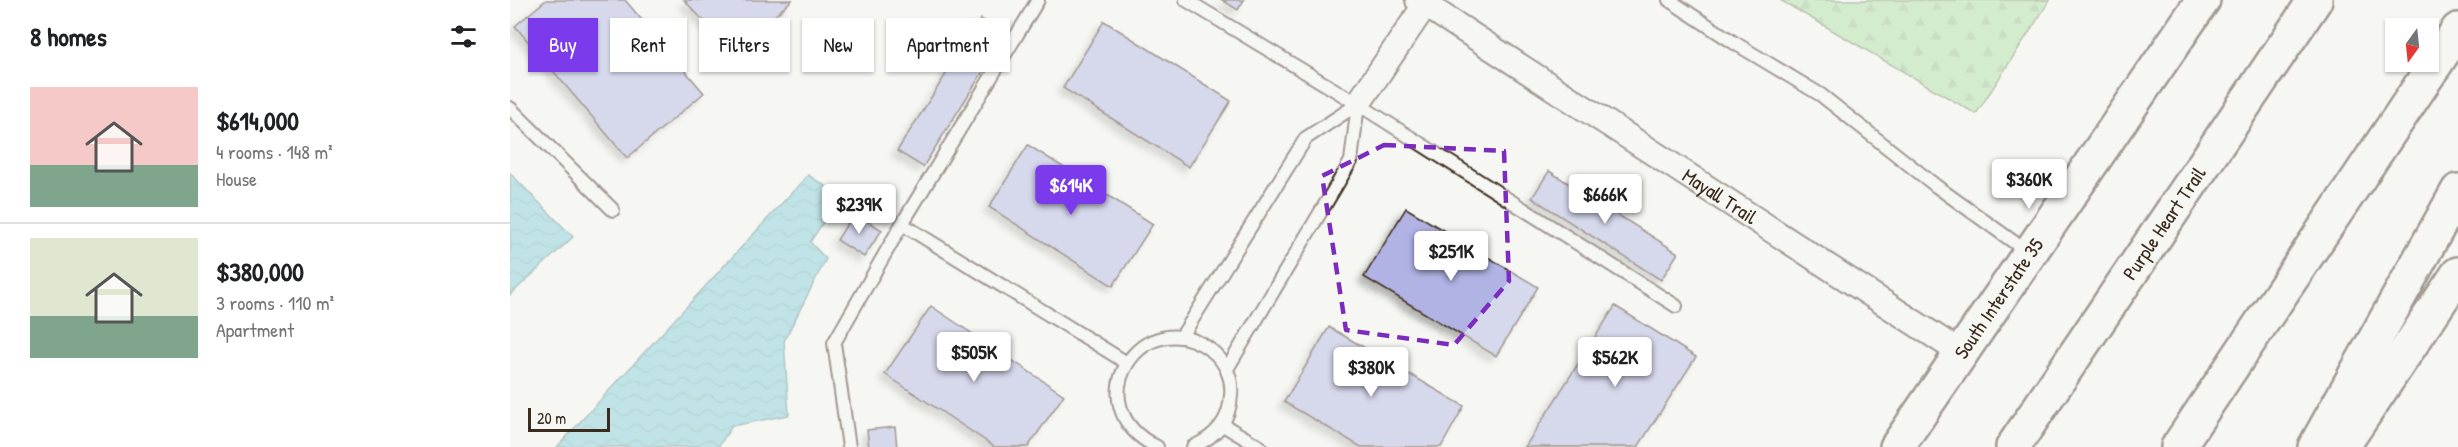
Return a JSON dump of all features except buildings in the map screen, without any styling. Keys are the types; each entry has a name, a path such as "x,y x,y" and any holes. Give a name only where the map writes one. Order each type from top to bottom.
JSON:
{"main road":[{"name":"South Interstate 35","path":"1897,447 2203,0"},
{"name":"Purple Heart Trail","path":"2013,447 2315,0"},
{"path":"2178,447 2458,30"},
{"path":"2315,447 2458,191"},
{"path":"2342,447 2458,274"}],"street":[{"path":"1358,104 1421,2"},
{"name":"Mayall Trail","path":"1421,2 1961,353"}],"lane":[{"path":"849,447 834,344 902,224 1038,0"},
{"path":"1186,0 1358,104 1676,306"},
{"path":"1669,0 1821,95 1936,186 2030,253"},
{"path":"1182,336 1306,138 1358,104"},
{"path":"1227,369 1351,161 1358,104"},
{"path":"510,108 612,210"},
{"path":"902,224 1127,363"},
{"path":"1156,447 1141,439 1128,426 1120,410 1117,391 1121,373 1130,357 1145,344 1162,337 1182,336 1201,342 1216,354 1227,369 1232,388 1231,407 1223,425 1210,438 1193,447"},
{"path":"1223,425 1260,447"}],"highlighted area":[{"path":"1384,145 1504,151 1509,281 1454,345 1346,330 1322,176"}],"green space":[{"path":"1780,0 2050,0 1976,114"}],"water":[{"path":"510,173 573,237 510,295"},
{"path":"808,175 841,196 810,242 826,259 784,341 789,415 732,426 718,447 557,447"}]}
